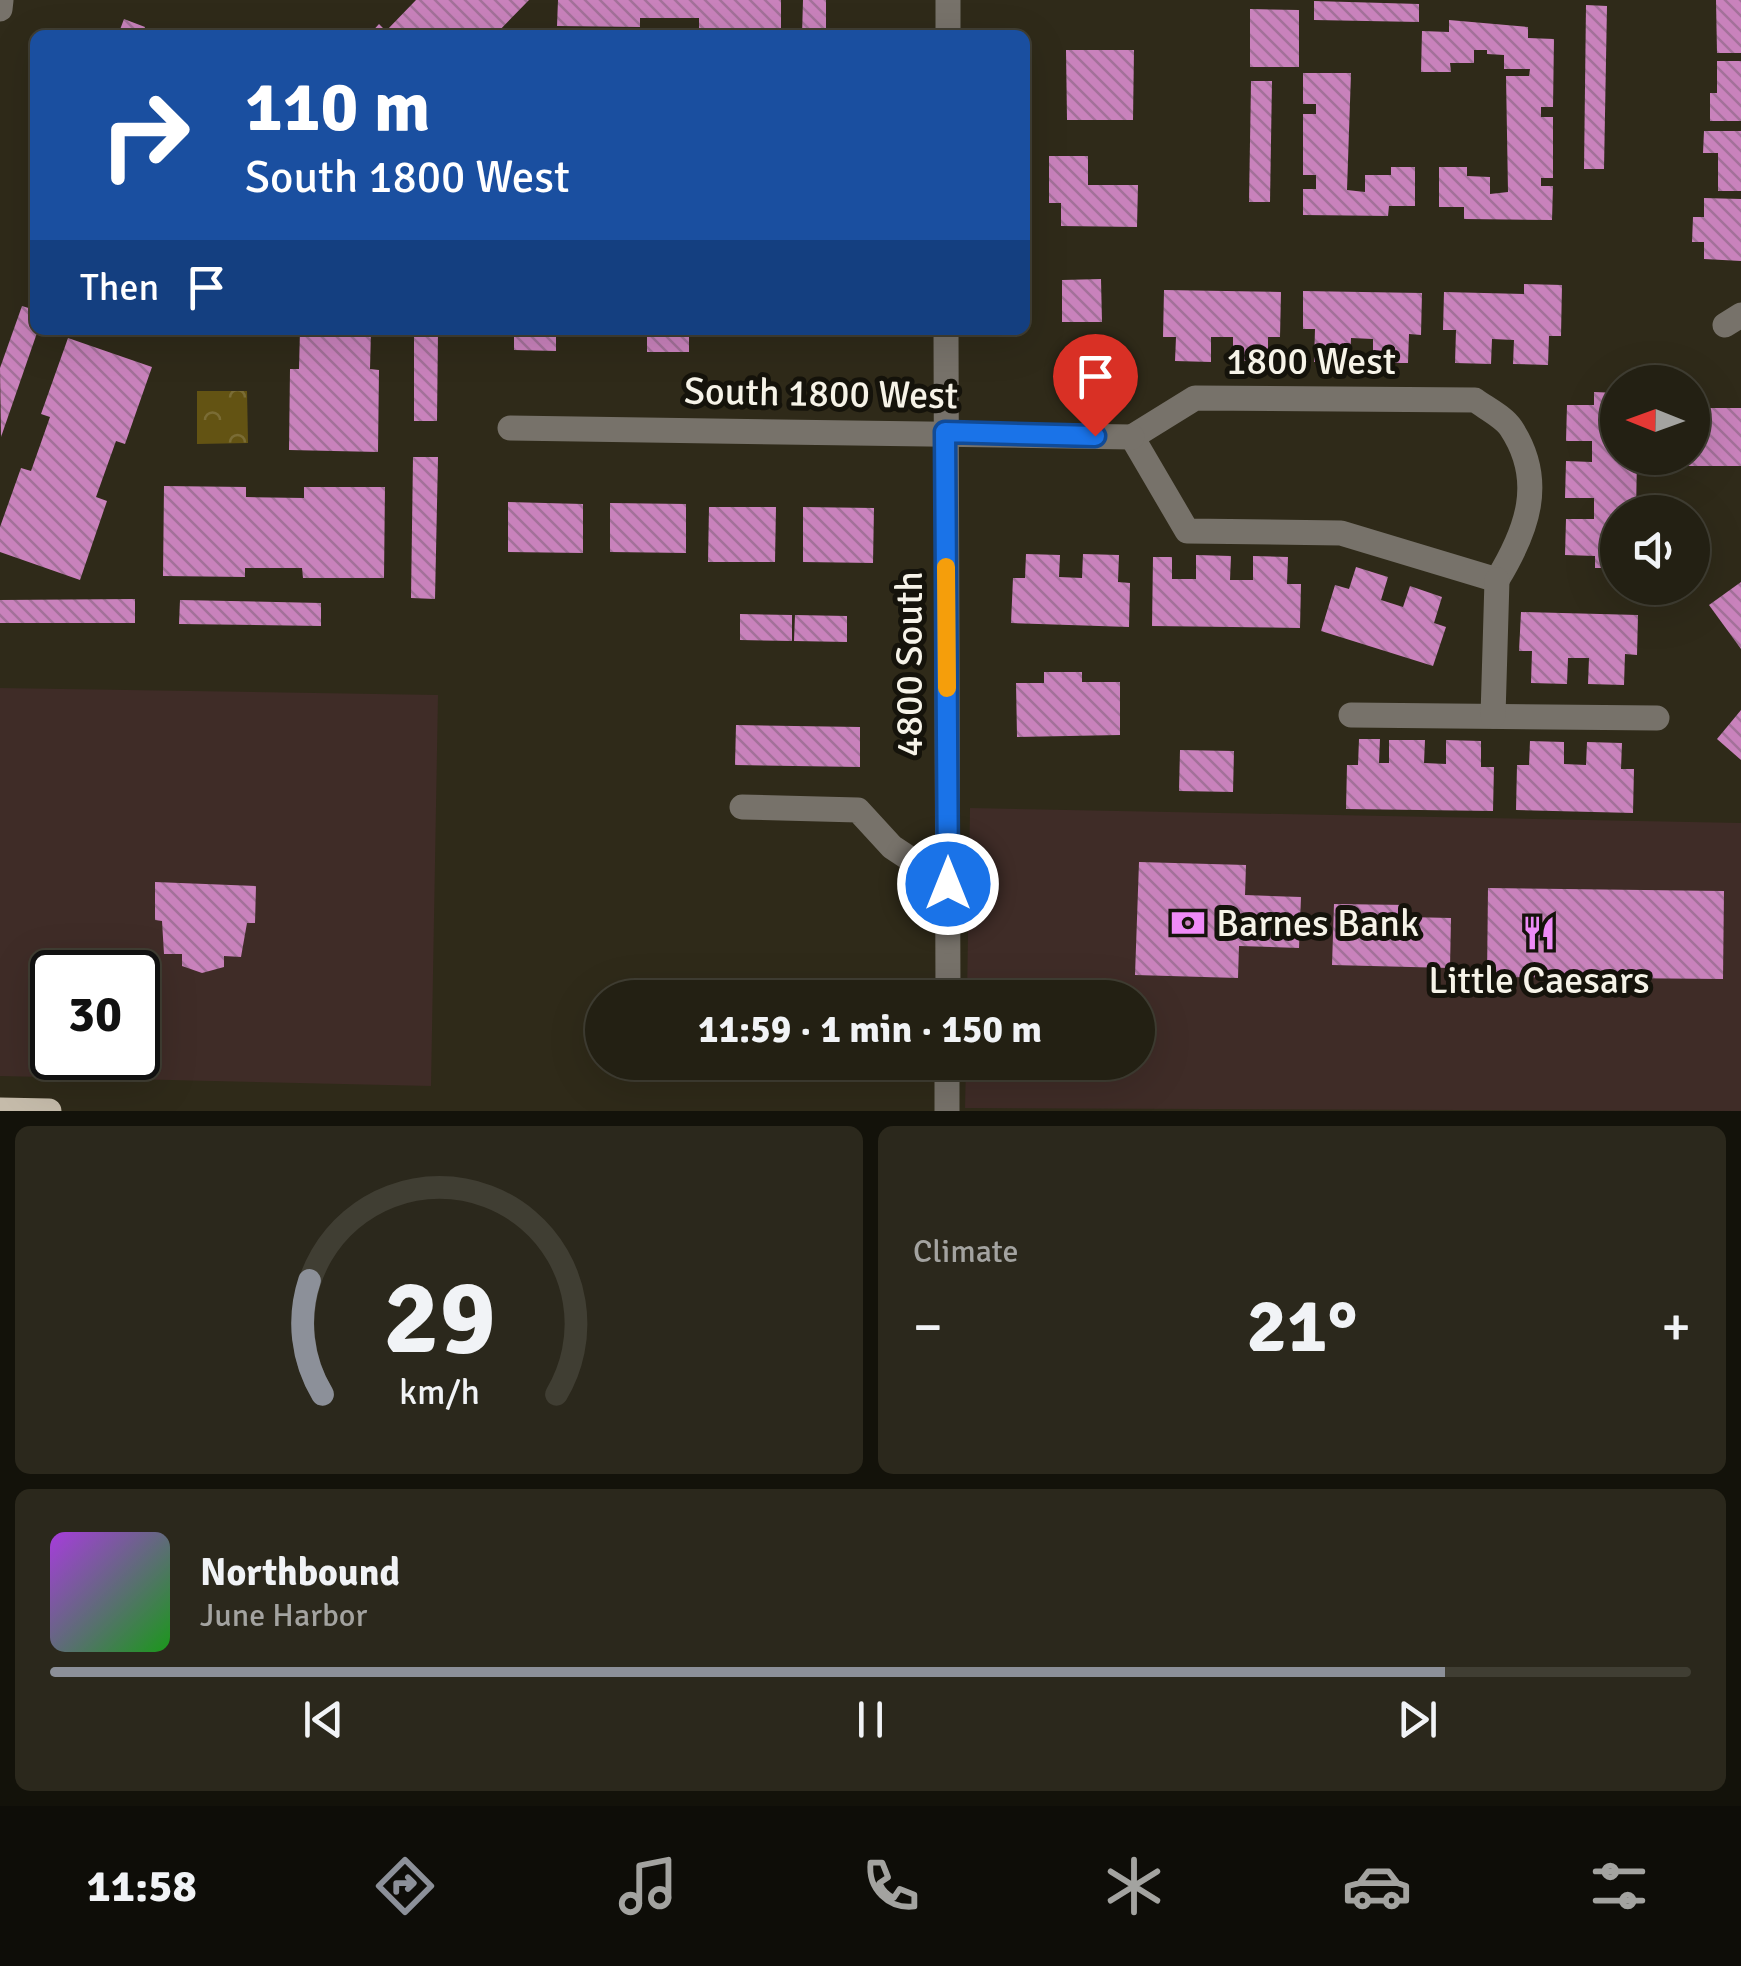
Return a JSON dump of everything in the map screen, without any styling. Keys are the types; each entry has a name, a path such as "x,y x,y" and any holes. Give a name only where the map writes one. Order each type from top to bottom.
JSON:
{"main road":[{"path":"0,1110 49,1111"}],"street":[{"path":"0,8 1,0"},
{"path":"948,0 948,30"},
{"name":"4800 South","path":"946,335 948,980"},
{"name":"1800 West","path":"1132,437 1195,398 1474,400 1510,426 1533,476 1520,542 1496,580 1493,716"},
{"name":"South 1800 West","path":"510,428 1132,437"},
{"path":"1132,437 1187,531 1341,533 1496,580"},
{"path":"1351,715 1657,718"},
{"path":"742,807 858,810 892,847 948,884"},
{"path":"947,1080 947,1111"}],"shaded area":[{"path":"0,688 438,695 431,1086 160,1080 160,950 30,950 30,1077 0,1076"},
{"path":"970,808 1741,823 1741,1111 965,1108 966,1080 1155,1080 1155,980 967,980"}],"green space":[{"path":"197,391 247,391 248,443 197,444"}],"building":[{"path":"416,0 529,0 500,30 387,30"},
{"path":"558,0 781,0 781,29 699,28 699,18 640,18 640,27 557,26"},
{"path":"803,0 826,0 826,30 802,30"},
{"path":"1716,0 1741,0 1741,53 1717,53"},
{"path":"1314,1 1419,4 1419,22 1314,20"},
{"path":"1586,5 1607,6 1604,169 1584,169"},
{"path":"1250,9 1299,10 1299,67 1250,67"},
{"path":"124,19 145,27 144,30 120,30"},
{"path":"1449,20 1528,27 1528,38 1554,39 1553,107 1541,107 1541,117 1553,117 1553,178 1541,178 1541,186 1553,186 1552,220 1464,219 1464,207 1439,207 1439,167 1467,167 1467,176 1490,177 1490,194 1508,192 1506,76 1529,76 1530,69 1504,69 1504,55 1474,50 1474,63 1450,63 1451,72 1421,72 1422,31 1449,32"},
{"path":"1066,50 1134,50 1133,120 1067,120"},
{"path":"1717,61 1741,61 1741,121 1710,121 1710,93 1717,93"},
{"path":"1303,73 1351,73 1347,190 1365,192 1365,175 1391,175 1391,167 1415,167 1415,206 1389,206 1388,216 1303,215 1303,189 1316,189 1316,175 1303,175 1303,114 1316,114 1316,104 1303,104"},
{"path":"1251,81 1272,81 1270,202 1249,202"},
{"path":"1704,131 1741,131 1741,191 1718,191 1718,153 1703,153"},
{"path":"1049,156 1088,156 1088,185 1138,185 1137,227 1061,226 1061,203 1049,203"},
{"path":"1704,198 1741,199 1741,261 1704,259 1704,242 1692,242 1693,217 1704,217"},
{"path":"1101,279 1102,322 1062,322 1062,280"},
{"path":"1524,284 1562,285 1561,336 1549,336 1548,365 1513,364 1514,340 1492,339 1491,364 1455,363 1456,330 1443,330 1444,292 1524,294"},
{"path":"1164,290 1281,292 1280,337 1268,337 1268,361 1233,361 1233,337 1211,337 1211,362 1175,361 1176,337 1163,337"},
{"path":"1303,291 1422,293 1421,335 1409,334 1408,363 1373,363 1373,339 1351,338 1350,362 1314,362 1315,329 1303,329"},
{"path":"22,306 30,308 30,335 36,335 1,437 0,368"},
{"path":"300,335 371,335 370,369 379,370 378,452 289,450 290,369 299,369"},
{"path":"414,335 438,335 437,421 414,421"},
{"path":"514,335 556,335 556,351 514,350"},
{"path":"647,335 689,335 689,352 647,352"},
{"path":"68,338 152,367 125,444 116,441 96,497 107,501 80,580 0,552 0,527 21,468 31,471 50,417 41,414"},
{"path":"1594,392 1600,392 1600,475 1637,475 1636,495 1600,495 1600,568 1595,568 1595,556 1565,555 1566,519 1594,519 1594,498 1565,498 1566,461 1592,462 1592,441 1566,441 1567,405 1594,405"},
{"path":"1710,408 1741,408 1741,466 1710,466"},
{"path":"413,457 438,457 435,599 411,598"},
{"path":"164,486 246,487 246,497 304,498 304,487 385,487 384,578 303,578 302,568 245,568 245,577 163,576"},
{"path":"508,502 583,504 583,553 508,552"},
{"path":"610,503 686,504 686,553 610,552"},
{"path":"709,507 776,507 775,562 708,562"},
{"path":"803,507 874,508 873,563 803,562"},
{"path":"1026,554 1060,555 1059,577 1082,578 1083,554 1119,555 1118,582 1130,583 1129,627 1011,623 1013,578 1025,578"},
{"path":"1196,555 1231,556 1230,580 1253,580 1253,556 1288,557 1287,584 1301,584 1300,628 1152,626 1153,557 1172,557 1172,579 1196,579"},
{"path":"1356,567 1388,577 1381,600 1403,607 1410,586 1442,597 1434,623 1446,627 1433,666 1321,631 1335,585 1349,589"},
{"path":"1741,582 1741,649 1709,605"},
{"path":"135,599 135,623 0,623 0,600"},
{"path":"180,600 321,603 321,626 179,624"},
{"path":"1521,612 1638,615 1637,655 1625,654 1624,685 1588,684 1589,658 1568,658 1567,684 1531,683 1532,651 1519,651"},
{"path":"740,614 792,615 792,641 740,640"},
{"path":"795,615 847,616 847,642 794,641"},
{"path":"1044,672 1082,672 1082,682 1120,682 1120,735 1017,737 1016,683 1044,683"},
{"path":"1741,710 1741,760 1717,739"},
{"path":"736,725 860,727 860,767 735,765"},
{"path":"1359,739 1380,739 1379,763 1389,763 1389,740 1425,740 1424,763 1446,764 1446,740 1481,741 1481,767 1494,767 1493,811 1346,809 1347,765 1358,765"},
{"path":"1530,741 1564,742 1564,764 1586,765 1587,742 1622,743 1621,769 1634,769 1633,813 1516,810 1517,765 1529,765"},
{"path":"1180,750 1234,751 1233,792 1179,791"},
{"path":"1139,862 1246,865 1245,895 1301,897 1299,948 1239,946 1238,978 1135,975"},
{"path":"155,882 256,886 255,923 247,923 241,957 224,956 224,967 202,973 182,966 182,954 164,954 162,921 155,920"},
{"path":"1488,888 1724,891 1723,979 1487,977"},
{"path":"1334,904 1408,905 1408,917 1451,918 1450,968 1332,965"}],"slow traffic":[{"path":"946,567 947,688"}],"place":[{"name":"Barnes Bank","path":"1188,923"},
{"name":"Little Caesars","path":"1539,933"}],"route":[{"path":"948,884 945,432 1095,436"}]}
